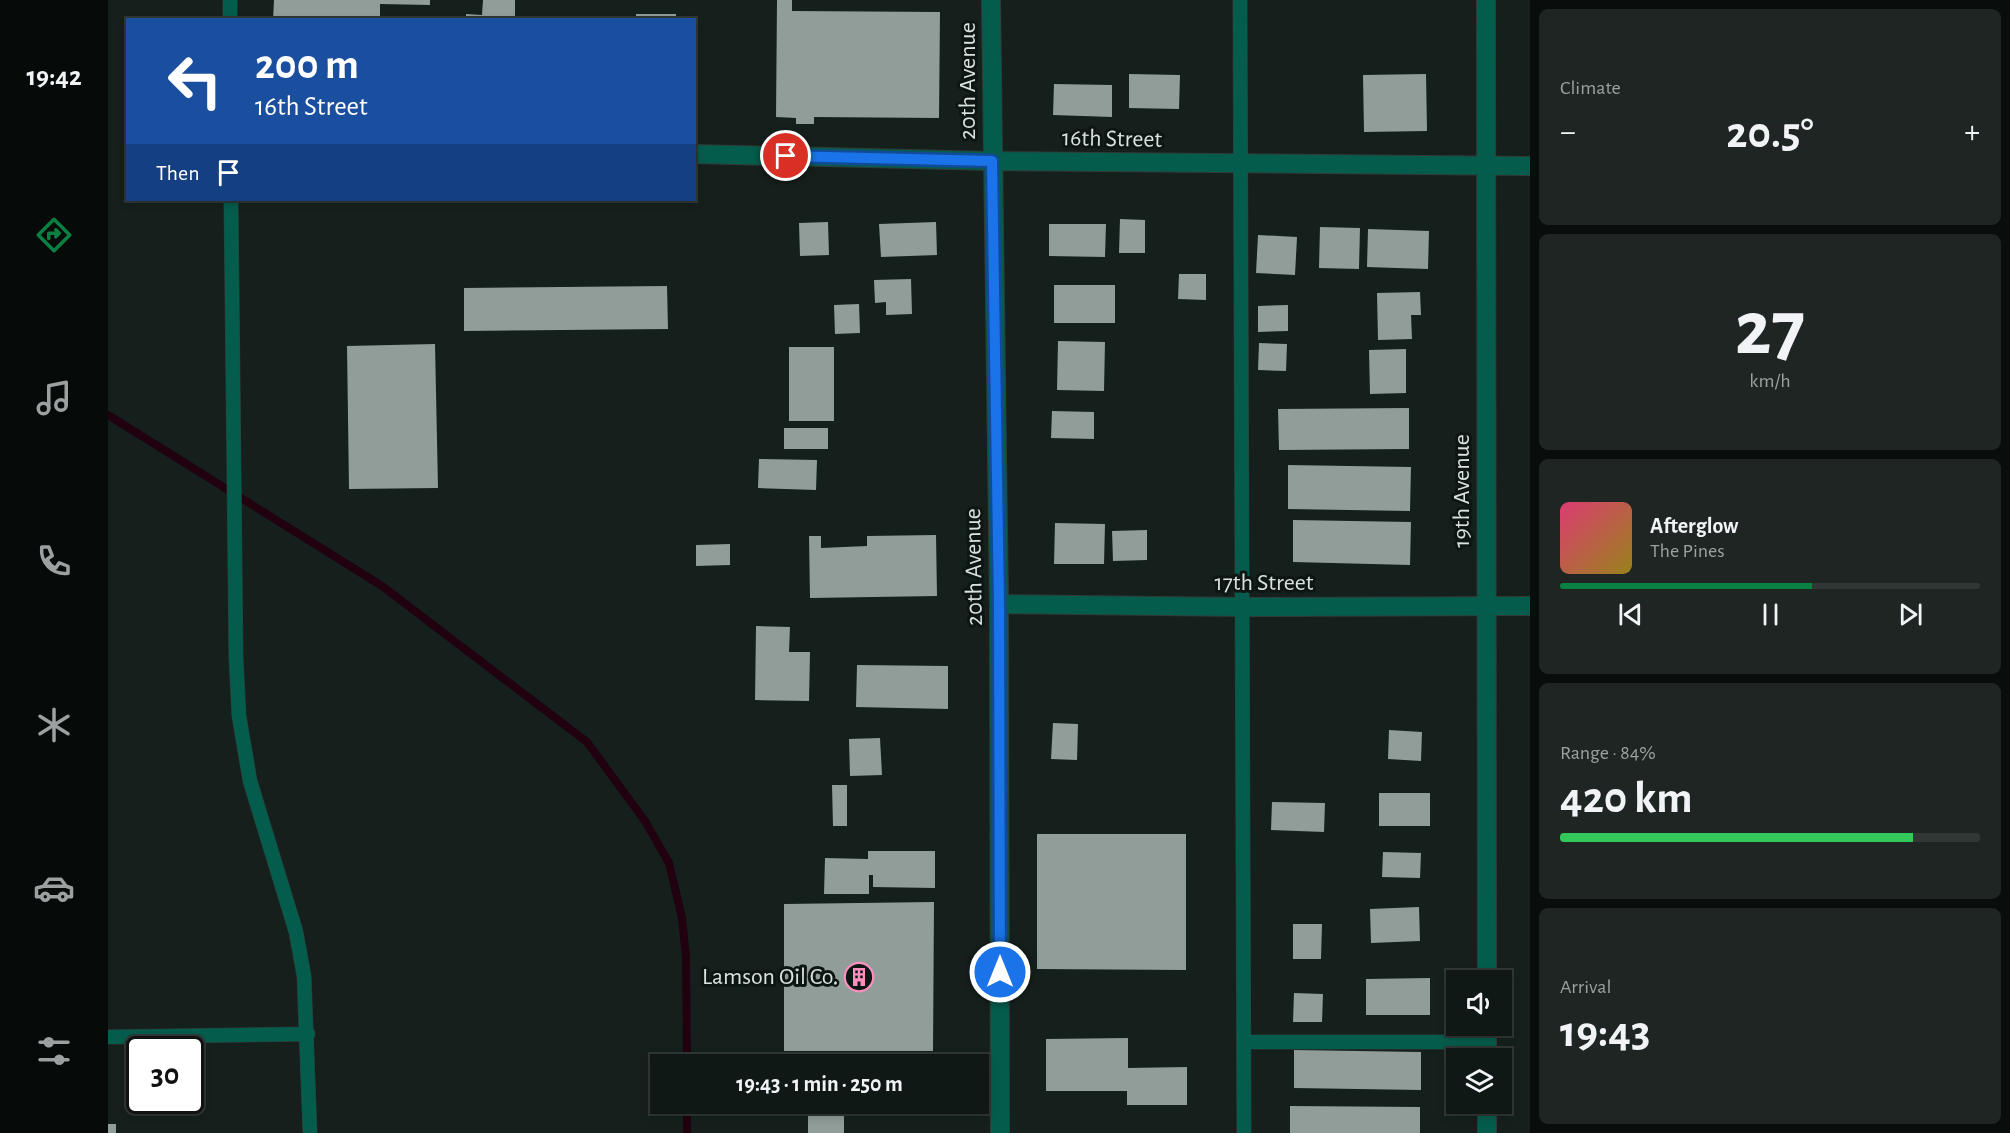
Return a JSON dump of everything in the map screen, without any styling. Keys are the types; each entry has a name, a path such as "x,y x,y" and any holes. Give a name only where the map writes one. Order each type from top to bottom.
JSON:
{"street":[{"name":"20th Avenue","path":"991,0 999,604 1000,1133"},
{"name":"19th Avenue","path":"1486,0 1487,970"},
{"name":"16th Street","path":"696,154 992,161 1530,166"},
{"name":"17th Street","path":"999,604 1241,608 1530,606"},
{"path":"1487,1114 1487,1133"}],"lane":[{"path":"230,0 230,18"},
{"path":"1240,0 1244,1133"},
{"path":"231,201 234,549 239,716 250,781 296,932 304,976 308,1034 309,1133"},
{"path":"108,1037 308,1034"},
{"path":"1244,1042 1487,1042"}],"building":[{"path":"274,0 430,0 430,5 380,4 380,18 273,18"},
{"path":"483,0 515,0 515,18 466,18 466,14 482,15"},
{"path":"777,0 792,0 792,11 940,12 939,118 814,117 814,124 796,124 796,118 776,117"},
{"path":"636,14 676,14 676,18 636,18"},
{"path":"1129,74 1180,75 1179,109 1129,108"},
{"path":"1426,74 1427,131 1364,132 1363,75"},
{"path":"1054,84 1112,85 1112,117 1053,115"},
{"path":"1120,219 1145,220 1145,253 1119,253"},
{"path":"828,222 829,255 800,256 799,223"},
{"path":"936,222 937,255 881,257 879,224"},
{"path":"1049,224 1106,224 1105,257 1049,256"},
{"path":"1320,227 1360,228 1359,269 1319,268"},
{"path":"1368,229 1429,231 1428,269 1367,267"},
{"path":"1258,235 1297,237 1295,275 1256,273"},
{"path":"1179,274 1206,274 1206,300 1178,299"},
{"path":"911,279 912,314 886,315 886,302 875,303 874,280"},
{"path":"1054,285 1115,285 1115,323 1054,323"},
{"path":"667,286 668,329 464,331 464,288"},
{"path":"1420,292 1421,315 1411,315 1412,339 1378,340 1377,293"},
{"path":"859,304 860,333 835,334 834,305"},
{"path":"1288,305 1288,331 1258,332 1258,306"},
{"path":"1058,341 1105,342 1104,391 1057,390"},
{"path":"1259,343 1287,344 1286,371 1258,370"},
{"path":"435,344 438,488 349,489 347,346"},
{"path":"789,347 834,347 834,421 789,421"},
{"path":"1406,349 1406,393 1370,394 1369,350"},
{"path":"1409,408 1409,449 1279,450 1278,409"},
{"path":"1052,411 1094,412 1094,439 1051,438"},
{"path":"784,428 828,428 828,449 784,449"},
{"path":"759,459 817,460 816,490 758,488"},
{"path":"1288,465 1411,467 1410,511 1288,509"},
{"path":"1293,520 1411,522 1410,565 1293,562"},
{"path":"1055,523 1105,524 1104,564 1054,564"},
{"path":"1147,530 1147,560 1113,561 1112,531"},
{"path":"936,535 937,596 810,598 809,536 821,536 821,548 867,546 867,536"},
{"path":"730,544 730,565 696,566 696,545"},
{"path":"756,626 790,627 789,652 810,652 809,701 755,700"},
{"path":"857,665 948,666 948,709 856,707"},
{"path":"1053,723 1078,724 1077,760 1051,759"},
{"path":"1389,730 1422,732 1421,761 1388,759"},
{"path":"880,738 882,775 850,776 849,739"},
{"path":"832,785 847,785 847,826 833,826"},
{"path":"1379,793 1430,793 1430,826 1379,826"},
{"path":"1272,802 1325,803 1324,832 1271,830"},
{"path":"1037,834 1186,834 1186,970 1037,969"},
{"path":"868,851 935,851 935,888 873,887 873,875 869,875 869,894 824,894 825,858 868,859"},
{"path":"1383,852 1421,853 1420,878 1382,877"},
{"name":"Lamson Oil Co.","path":"934,902 933,1051 784,1051 784,904"},
{"path":"1419,907 1420,941 1371,943 1370,909"},
{"path":"1293,924 1322,924 1321,959 1293,959"},
{"path":"1430,978 1430,1015 1366,1015 1366,979"},
{"path":"1294,993 1323,994 1322,1022 1293,1022"},
{"path":"1128,1038 1128,1068 1187,1067 1187,1105 1127,1105 1127,1091 1046,1091 1046,1039"},
{"path":"1294,1050 1421,1052 1421,1090 1294,1088"},
{"path":"1290,1106 1420,1107 1420,1133 1290,1133"},
{"path":"808,1114 844,1114 844,1133 808,1133"},
{"path":"108,1124 116,1124 116,1133 108,1133"}],"waterway":[{"path":"108,415 382,586 587,742 645,821 669,863 682,918 686,957 687,1054"},
{"path":"687,1114 687,1133"}],"place":[{"name":"Lamson Oil Co.","path":"859,977"}],"route":[{"path":"786,156 992,161 999,604 1000,972"}]}
